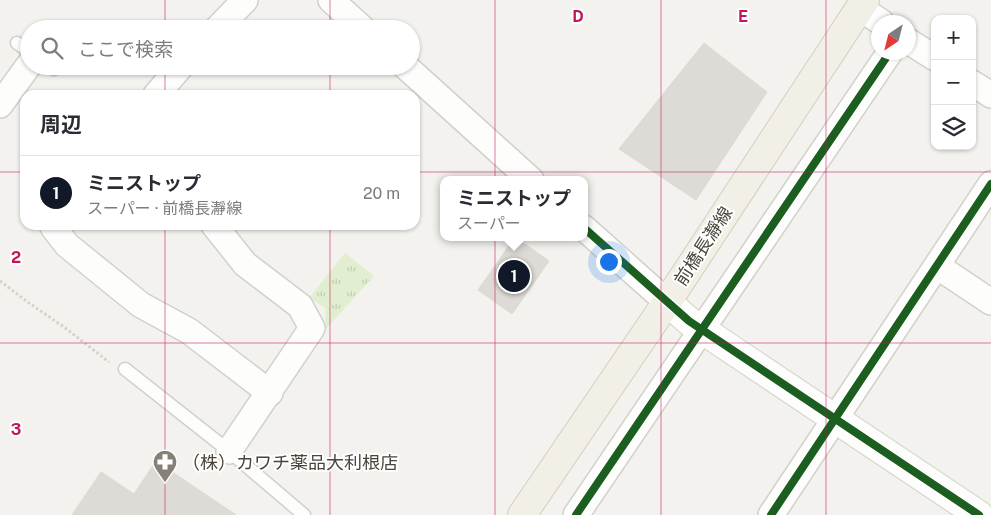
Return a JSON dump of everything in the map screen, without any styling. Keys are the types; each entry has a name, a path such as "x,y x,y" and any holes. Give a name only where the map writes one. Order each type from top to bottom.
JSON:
{"main road":[{"name":"前橋長瀞線","path":"522,515 869,10"}],"street":[{"path":"226,20 245,0"},
{"path":"331,0 353,20"},
{"path":"916,46 931,55"},
{"path":"576,515 885,60"},
{"path":"0,105 22,75"},
{"path":"160,90 174,75"},
{"path":"415,75 527,176"},
{"path":"976,86 991,95"},
{"path":"771,515 991,184"},
{"path":"55,230 67,245 141,305 189,331 270,392"},
{"path":"218,230 245,264 300,306 312,328 229,451"},
{"path":"588,232 688,321 979,515"},
{"path":"937,266 991,302"}],"lane":[{"path":"125,369 229,451 304,515"}],"path":[{"path":"0,281 114,366 125,369"}],"green space":[{"path":"345,253 374,276 325,330 326,308 309,298"}],"building":[{"path":"704,43 767,92 696,200 619,149"},
{"path":"512,241 521,241 549,261 512,314 478,290"},
{"name":"（株）カワチ薬品大利根店","path":"156,461 236,515 72,515 101,472 134,494"}],"cycle path":[{"path":"576,515 885,60"},
{"path":"771,515 991,184"},
{"path":"588,232 689,321 979,515"}],"place":[{"name":"ミニストップ","path":"514,276"},
{"name":"（株）カワチ薬品大利根店","path":"165,483"}]}
